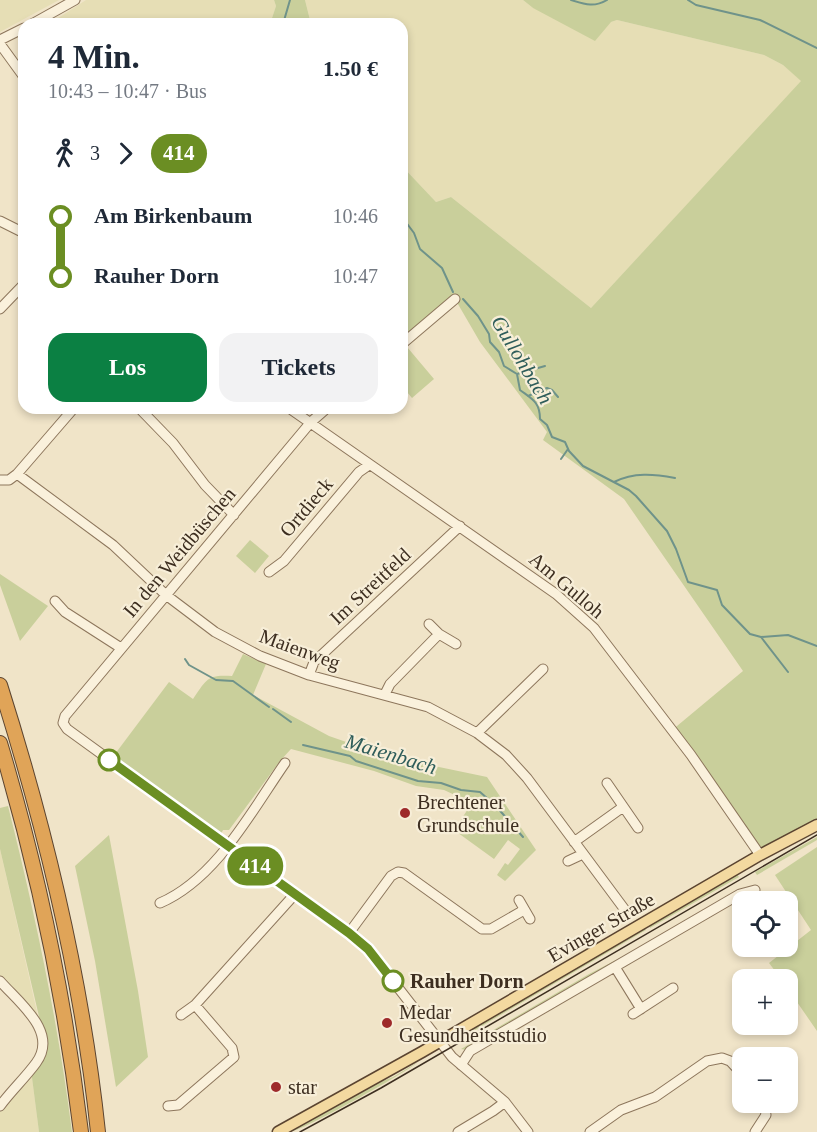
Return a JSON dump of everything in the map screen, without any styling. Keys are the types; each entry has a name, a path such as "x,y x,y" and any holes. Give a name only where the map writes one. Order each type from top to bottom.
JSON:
{"highway":[{"path":"0,685 36,804 55,883 86,1042 98,1132"},
{"path":"0,743 34,868 50,943 74,1078 81,1132"}],"main road":[{"name":"Evinger Straße","path":"278,1132 440,1041 760,855 817,825"}],"street":[{"path":"43,18 75,0"},
{"path":"18,32 0,42 3,55 18,71"},
{"path":"0,221 18,230"},
{"path":"0,309 18,290"},
{"path":"408,339 455,299"},
{"path":"0,480 9,480 17,474 69,414"},
{"path":"145,414 173,443 205,485 234,515"},
{"name":"Am Gulloh","path":"298,414 556,594 594,628 691,755 760,855"},
{"name":"In den Weidbüschen","path":"228,846 67,729 63,723 65,717 121,648 320,414"},
{"name":"Ortdieck","path":"269,572 284,561 359,472 369,465"},
{"name":"Maienweg","path":"17,474 112,544 166,595 214,632 260,656 309,675 428,707 477,732 519,769 628,914"},
{"name":"Im Streitfeld","path":"309,675 314,662 460,526"},
{"path":"54,602 65,612 121,648"},
{"path":"429,624 439,634 456,644"},
{"path":"385,694 390,684 439,634"},
{"path":"477,732 543,669"},
{"path":"160,903 177,895 197,879 228,846 285,763"},
{"path":"607,783 638,828"},
{"path":"574,842 623,807"},
{"path":"228,846 368,949 440,1041 461,1065 505,1102 528,1132"},
{"path":"568,861 583,854"},
{"path":"349,933 391,876 398,872 404,873 482,929 491,929 524,910"},
{"path":"181,1015 195,1005 295,894"},
{"path":"461,1065 470,1052 732,899"},
{"path":"519,900 530,919"},
{"path":"615,967 637,1012 673,988"},
{"path":"0,981 37,1022 44,1038 37,1062 2,1100"},
{"path":"168,1106 178,1105 234,1057 232,1048 195,1005"},
{"path":"590,1132 621,1110 655,1097 707,1061 714,1058 732,1063"},
{"path":"458,1132 505,1102"},
{"path":"755,1132 766,1113"}],"shaded area":[{"path":"0,0 59,0 26,18 18,18 18,22 0,32"},
{"path":"86,0 274,0 276,6 272,18 58,18"},
{"path":"305,0 523,0 533,8 611,22 617,20 764,55 783,65 802,81 591,308 451,197 436,202 408,172 408,18 310,18"},
{"path":"0,849 41,1030 0,981"},
{"path":"31,1070 39,1132 0,1132 0,1106"}],"green space":[{"path":"274,0 305,0 310,18 272,18 276,6"},
{"path":"523,0 817,0 817,825 760,855 671,731 743,671 624,499 543,440 547,432 480,342 455,299 408,335 408,172 436,202 451,197 591,308 801,81 783,65 764,55 617,20 611,22 595,41 533,8"},
{"path":"408,348 434,379 412,398 408,393"},
{"path":"250,540 269,556 255,573 236,556"},
{"path":"0,574 48,606 20,641 0,585"},
{"path":"243,654 266,664 253,695 329,736 352,744 361,739 391,757 487,777 536,850 505,881 497,875 505,863 508,865 520,849 508,840 494,859 454,830 472,803 444,790 416,786 374,771 291,749 229,830 223,830 221,834 112,758 169,682 193,699 212,677 232,676"},
{"path":"8,806 45,968 72,1132 39,1132 31,1070 44,1038 0,849 0,808"},
{"path":"109,835 148,1057 116,1087 95,961 75,866"},
{"path":"817,837 817,840 757,875 755,872"},
{"path":"817,847 817,1031 798,1003 798,969 774,969 769,963 777,957 798,957 798,940 811,930 798,910 798,891 785,891 775,875"},
{"path":"737,874 739,877 650,928 649,926"},
{"path":"645,928 646,930 458,1040 456,1037"},
{"path":"647,944 466,1050 461,1049 589,974"},
{"path":"418,1062 354,1101 289,1132 375,1084 393,1077"}],"waterway":[{"name":"Gullohbach","path":"285,18 290,0"},
{"path":"571,0 593,5 607,0"},
{"path":"688,0 696,5 760,20 817,48"},
{"name":"Gullohbach","path":"408,225 420,249 442,268 453,292"},
{"name":"Gullohbach","path":"463,299 478,316 489,334 490,342 499,352 504,366 517,374 520,390 537,405 540,419 547,425 552,437 565,442 569,451 583,466 636,496 667,531 688,582 717,590 722,605 750,634 761,637 788,635 817,646"},
{"path":"517,374 545,366"},
{"path":"528,396 547,388 558,397"},
{"path":"561,459 568,449"},
{"path":"614,482 644,475 675,478"},
{"path":"761,637 788,672"},
{"name":"Maienbach","path":"185,659 189,665 216,680 233,681 269,707"},
{"name":"Maienbach","path":"273,709 291,722"},
{"name":"Maienbach","path":"303,745 350,756 356,761 418,781 441,783 461,790 480,792 495,805 523,837"}],"tram line":[{"path":"300,1132 381,1088 817,835"}],"bus line":[{"name":"414","path":"109,760 358,940 393,981"}],"place":[{"name":"Brechtener Grundschule","path":"405,813"},
{"name":"Rauher Dorn","path":"393,981"},
{"name":"Medar Gesundheitsstudio","path":"387,1023"},
{"name":"star","path":"276,1087"}]}
